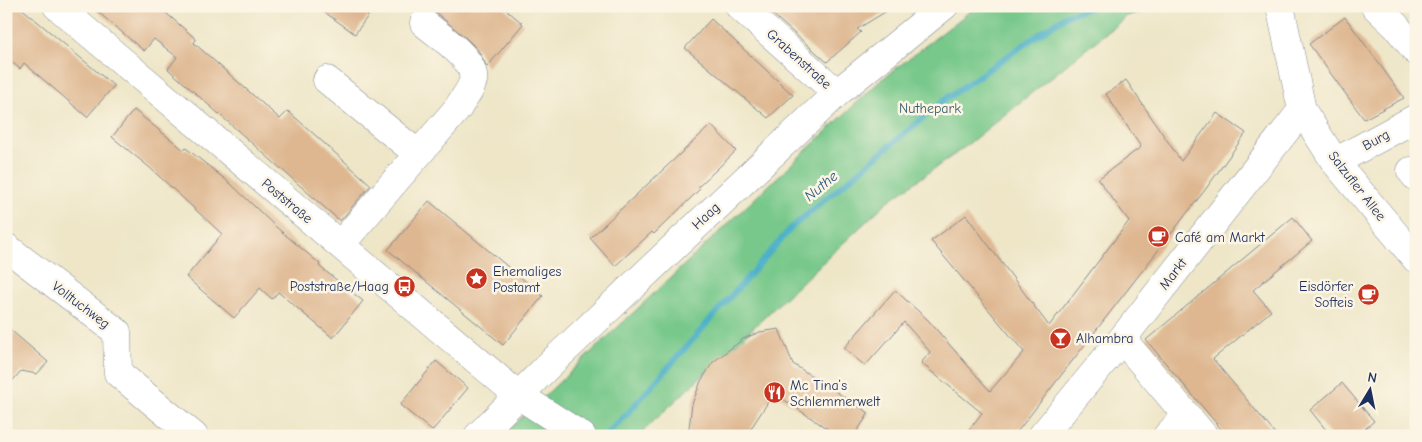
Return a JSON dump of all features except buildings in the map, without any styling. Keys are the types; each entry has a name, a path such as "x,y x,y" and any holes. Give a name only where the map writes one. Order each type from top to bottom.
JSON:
{"street":[{"name":"Poststraße","path":"57,6 518,395"},
{"name":"Grabenstraße","path":"740,6 837,92"},
{"name":"Haag","path":"478,436 518,395 837,92 944,6"},
{"path":"1280,6 1302,110"},
{"path":"1375,6 1396,26 1416,51"},
{"path":"340,245 458,108 472,84 472,68 464,57 424,23"},
{"path":"327,80 418,154"},
{"name":"Salzufler Allee","path":"1302,110 1336,162 1416,259"},
{"name":"Markt","path":"1042,436 1122,339 1302,110"},
{"name":"Burg","path":"1336,162 1416,118"},
{"name":"Volltuchweg","path":"6,247 118,332 118,373 194,436"},
{"path":"1122,339 1204,436"},
{"path":"518,395 580,434"},
{"path":"1167,436 1186,416"}],"green space":[{"name":"Nuthepark","path":"977,6 1158,6 1127,16 962,149 887,202 638,436 502,436 881,80"}],"waterway":[{"name":"Nuthe","path":"605,436 628,413 792,227 947,98 1067,15 1096,6"}],"place":[{"name":"Café am Markt","path":"1159,237"},
{"name":"Ehemaliges Postamt","path":"477,279"},
{"name":"Poststraße/Haag","path":"405,286"},
{"name":"Eisdörfer Softeis","path":"1369,294"},
{"name":"Alhambra","path":"1060,338"},
{"name":"Mc Tina’s Schlemmerwelt","path":"774,393"}]}
